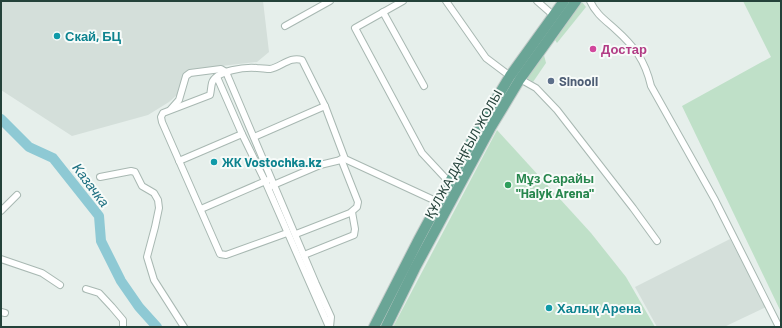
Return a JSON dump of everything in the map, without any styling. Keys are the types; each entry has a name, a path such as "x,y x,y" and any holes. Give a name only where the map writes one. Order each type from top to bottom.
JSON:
{"main road":[{"name":"ҚҰЛЖА ДАҢҒЫЛ ЖОЛЫ","path":"374,327 438,202 481,124 510,76 564,1"},
{"name":"ҚҰЛЖА ДАҢҒЫЛ ЖОЛЫ","path":"386,327 415,268 491,127 520,79 576,1"}],"street":[{"path":"285,26 330,1"},
{"path":"403,1 355,28 422,153 449,182"},
{"path":"446,1 486,58 510,76"},
{"path":"537,1 553,15"},
{"path":"590,1 605,22 614,28 635,48 648,72 651,86 715,200 779,327"},
{"path":"382,12 424,86"},
{"path":"287,233 223,255 220,254 161,117 163,113 210,95 212,82 217,76 226,72 256,67 270,69 286,61 299,59 302,60 325,106 358,202 357,207 352,212 296,234"},
{"path":"170,110 179,100 186,76 190,73 221,69 226,72 331,316 329,327"},
{"path":"217,76 329,327"},
{"path":"520,79 536,88 557,110 657,241"},
{"path":"254,137 325,106"},
{"path":"179,161 242,134"},
{"path":"268,188 274,182 320,165 343,159 438,202"},
{"path":"100,177 131,171 134,172 142,186 154,193 158,200 159,208 156,227 147,257 154,280 184,327"},
{"path":"201,209 265,181 274,182"},
{"path":"1,211 17,195"},
{"path":"304,255 354,235 355,229 352,212"},
{"path":"1,259 42,273 60,285"},
{"path":"86,289 100,294 112,306 123,320 123,327"}],"shaded area":[{"path":"1,1 263,1 269,52 257,62 195,69 178,94 169,102 148,115 72,136 1,90"},
{"path":"730,239 766,307 724,327 657,327 635,287"}],"green space":[{"path":"743,1 781,1 781,312 682,106 771,57"},
{"path":"582,2 586,7 557,43 555,40"},
{"path":"544,55 546,63 533,82 527,78"},
{"name":"Мұз Сарайы \"Halyk Arena\"","path":"497,130 591,233 626,277 655,327 393,327"}],"waterway":[{"name":"Казачка","path":"1,119 29,147 53,158 99,216 101,241 121,281 139,307 157,327"}],"place":[{"name":"Скай, БЦ","path":"57,36"},
{"name":"Достар","path":"593,49"},
{"name":"Sinooil","path":"551,81"},
{"name":"ЖК Vostochka.kz","path":"214,162"},
{"name":"Мұз Сарайы \"Halyk Arena\"","path":"508,185"},
{"name":"Халық Арена","path":"549,308"}]}
